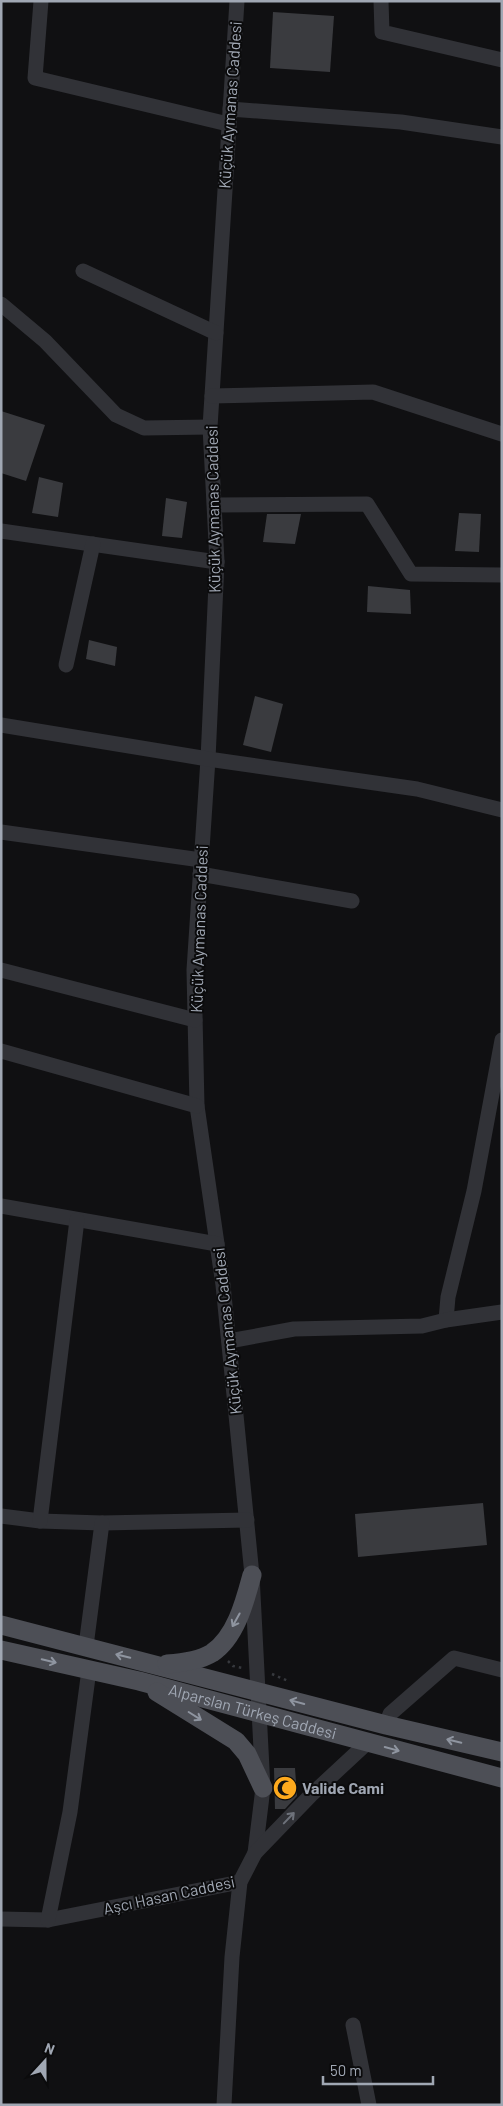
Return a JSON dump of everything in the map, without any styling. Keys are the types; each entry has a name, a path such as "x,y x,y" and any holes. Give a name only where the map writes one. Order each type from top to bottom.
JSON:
{"main road":[{"path":"157,1664 183,1663 211,1653 226,1638 240,1613 252,1575"},
{"name":"Alparslan Türkeş Caddesi","path":"1,1625 386,1725 502,1752"},
{"name":"Alparslan Türkeş Caddesi","path":"1,1650 139,1681 502,1778"},
{"path":"139,1681 236,1741 247,1754 263,1788"}],"street":[{"path":"42,1 35,78 229,117 401,122 502,136"},
{"name":"Küçük Aymanas Caddesi","path":"236,1 210,427 217,562 208,760 194,970 197,1106 218,1244 252,1575 263,1788 255,1853"},
{"path":"381,1 382,32 502,60"},
{"path":"83,271 216,332"},
{"path":"1,304 45,341 116,415 144,428 210,427"},
{"path":"212,396 372,392 502,434"},
{"path":"215,505 367,504 411,574 502,575"},
{"path":"1,531 217,562"},
{"path":"66,664 93,544"},
{"path":"1,725 208,760 418,789 502,810"},
{"path":"1,832 201,867 352,901"},
{"path":"1,970 195,1020"},
{"path":"446,1320 448,1297 474,1192 502,1040"},
{"path":"1,1051 197,1106"},
{"path":"1,1206 218,1244"},
{"path":"40,1521 77,1220"},
{"path":"229,1341 294,1329 422,1326 446,1320 502,1312"},
{"path":"2,1518 102,1523 247,1520"},
{"path":"86,1646 102,1523"},
{"path":"386,1725 390,1714 454,1658 502,1670"},
{"path":"48,1920 70,1812 89,1670"},
{"name":"Aşcı Hasan Caddesi","path":"1,1919 48,1920 240,1882 255,1853 311,1795 367,1743"},
{"path":"224,2105 232,1957 240,1882"},
{"path":"353,2025 369,2105"}],"building":[{"path":"273,12 334,16 330,72 270,68"},
{"path":"1,411 45,425 26,481 1,473"},
{"path":"39,477 63,483 58,517 32,513"},
{"path":"166,498 187,502 182,538 162,536"},
{"path":"459,513 481,514 479,552 455,551"},
{"path":"267,514 301,514 295,544 263,542"},
{"path":"368,586 410,590 411,614 367,612"},
{"path":"89,640 117,647 115,666 86,659"},
{"path":"255,696 283,704 271,752 243,745"},
{"path":"483,1503 487,1545 358,1557 355,1514"},
{"name":"Valide Cami","path":"274,1768 295,1768 297,1796 285,1809 275,1809"}],"place":[{"name":"Valide Cami","path":"285,1788"}]}
